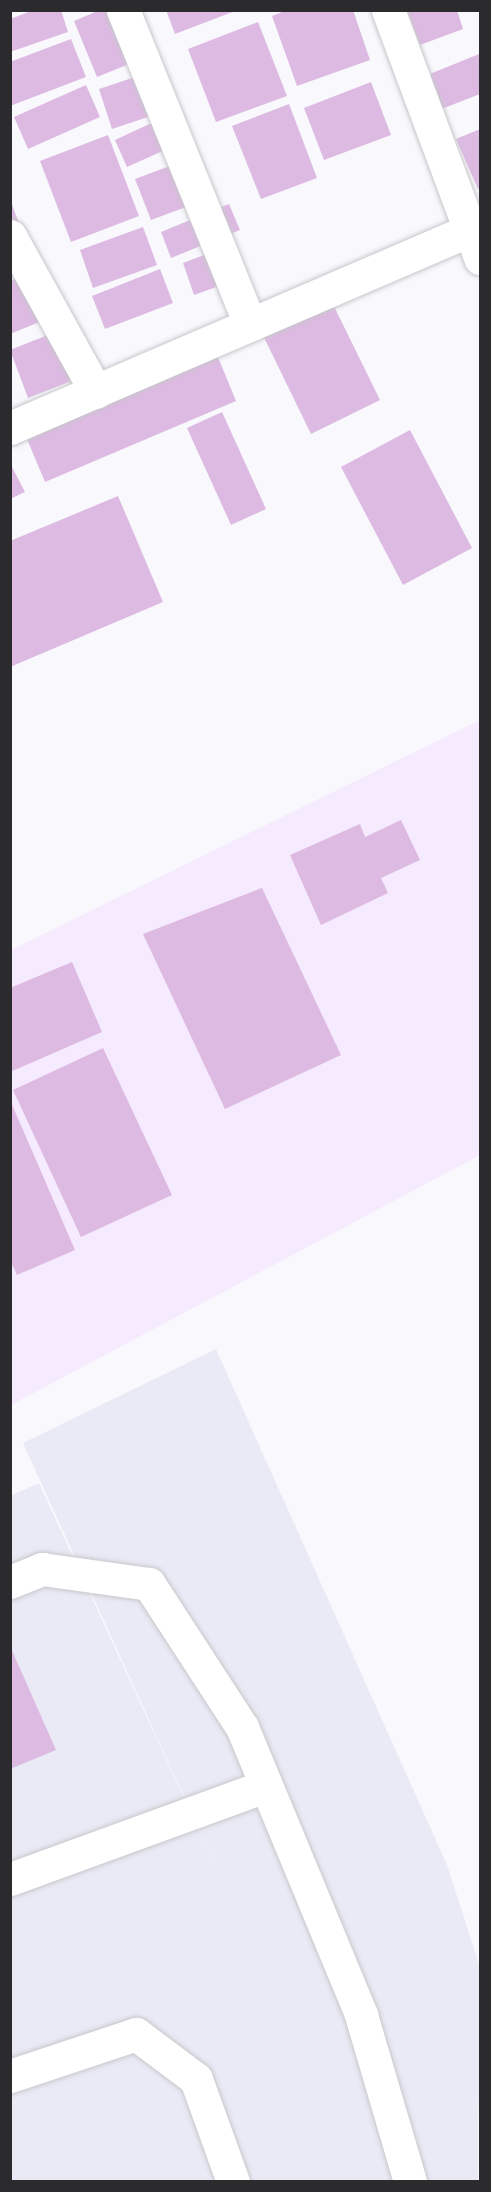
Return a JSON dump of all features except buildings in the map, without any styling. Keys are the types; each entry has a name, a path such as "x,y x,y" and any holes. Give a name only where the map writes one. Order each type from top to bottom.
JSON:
{"street":[{"path":"123,10 250,324"},
{"path":"10,428 250,324 475,244 388,10"},
{"path":"10,236 96,392"},
{"path":"10,1582 42,1569 149,1584 242,1727 361,2014 410,2181"},
{"path":"10,1879 267,1786"},
{"path":"10,2076 136,2034 196,2079 233,2181"}],"shaded area":[{"path":"480,720 480,1155 11,1405 11,950"},
{"path":"216,1349 447,1865 480,1967 478,2181 11,2181 10,1496 39,1483 236,1911 23,1443"}]}
